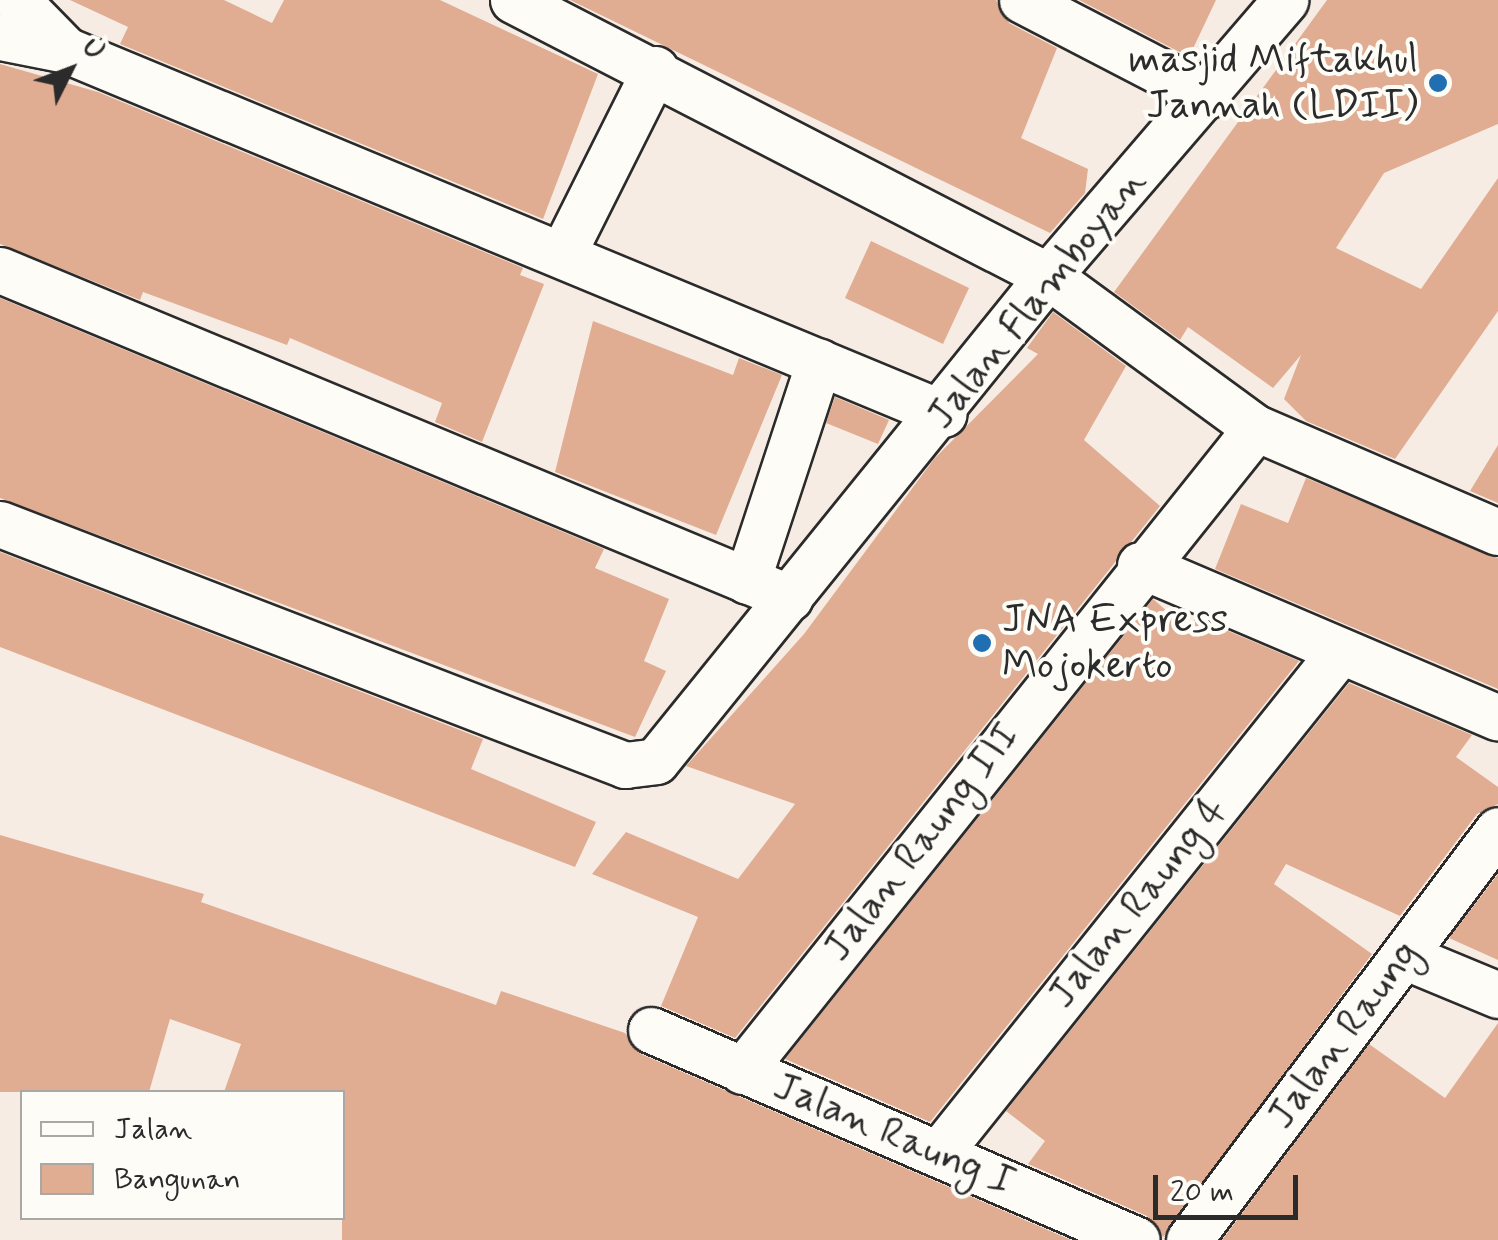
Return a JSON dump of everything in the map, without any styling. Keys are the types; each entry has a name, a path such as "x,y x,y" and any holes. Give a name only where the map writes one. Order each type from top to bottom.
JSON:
{"street":[{"path":"17,0 66,50"},
{"path":"513,0 655,69 1048,276 1256,428 1498,532"},
{"path":"1022,0 1207,96"},
{"name":"Jalan Flamboyan","path":"0,524 625,765 669,752 790,598 944,414 1048,276 1207,96 1285,0"},
{"path":"0,37 66,50 944,414"},
{"path":"562,255 655,69"},
{"path":"0,270 790,598"},
{"path":"747,581 818,362"},
{"name":"Jalan Raung III","path":"742,1070 1140,565 1256,428"},
{"path":"1140,565 1338,653 1498,718"},
{"name":"Jalan Raung 4","path":"938,1154 1338,653"},
{"name":"Jalan Raung","path":"1188,1240 1498,830"},
{"path":"1404,956 1498,996"},
{"name":"Jalan Raung I","path":"652,1030 1138,1240"}],"building":[{"path":"70,0 224,0 272,23 284,0 440,0 598,74 543,219 120,44 128,27"},
{"path":"570,0 996,0 1009,23 1057,48 1021,138 1088,169 1085,193 1050,233"},
{"path":"1079,0 1216,0 1189,57"},
{"path":"1327,0 1498,0 1498,124 1384,173 1336,248 1421,289 1498,178 1498,311 1395,459 1306,421 1284,399 1301,355 1273,388 1188,327 1180,340 1114,292"},
{"path":"0,64 98,92 523,268 520,275 544,284 482,442 435,422 442,403 290,338 287,345 143,292 140,300 0,244"},
{"path":"871,241 969,288 943,344 845,298"},
{"path":"0,298 604,549 595,568 669,599 644,661 666,671 635,737 0,498"},
{"path":"1053,312 1126,366 1084,440 1160,506 735,1038 661,1006 698,917 592,874 626,832 738,879 795,804 686,766 804,634 934,459 1038,354 1027,348"},
{"path":"593,321 733,375 739,358 782,375 716,535 555,472"},
{"path":"835,397 889,420 878,444 826,423"},
{"path":"1498,445 1498,503 1470,491"},
{"path":"1306,478 1498,558 1498,689 1215,569 1241,504 1288,523"},
{"path":"0,552 483,739 471,769 596,822 575,867 0,647"},
{"path":"1153,599 1190,631 1195,617 1299,661 930,1122 785,1059"},
{"path":"1349,683 1472,735 1456,757 1498,787 1498,804 1477,814 1400,916 1286,864 1274,884 1372,954 1163,1237 1147,1216 1028,1164 1045,1141 1006,1111"},
{"path":"0,835 204,894 201,902 496,1005 501,991 625,1033 641,1054 1071,1240 342,1240 345,1090 225,1090 241,1044 170,1019 150,1090 0,1092"},
{"path":"1498,874 1498,960 1449,938"},
{"path":"1498,1023 1498,1240 1222,1240 1369,1044 1445,1098"}],"place":[{"name":"masjid Miftakhul Jannah (LDII)","path":"1438,83"},
{"name":"JNA Express Mojokerto","path":"982,643"}]}
